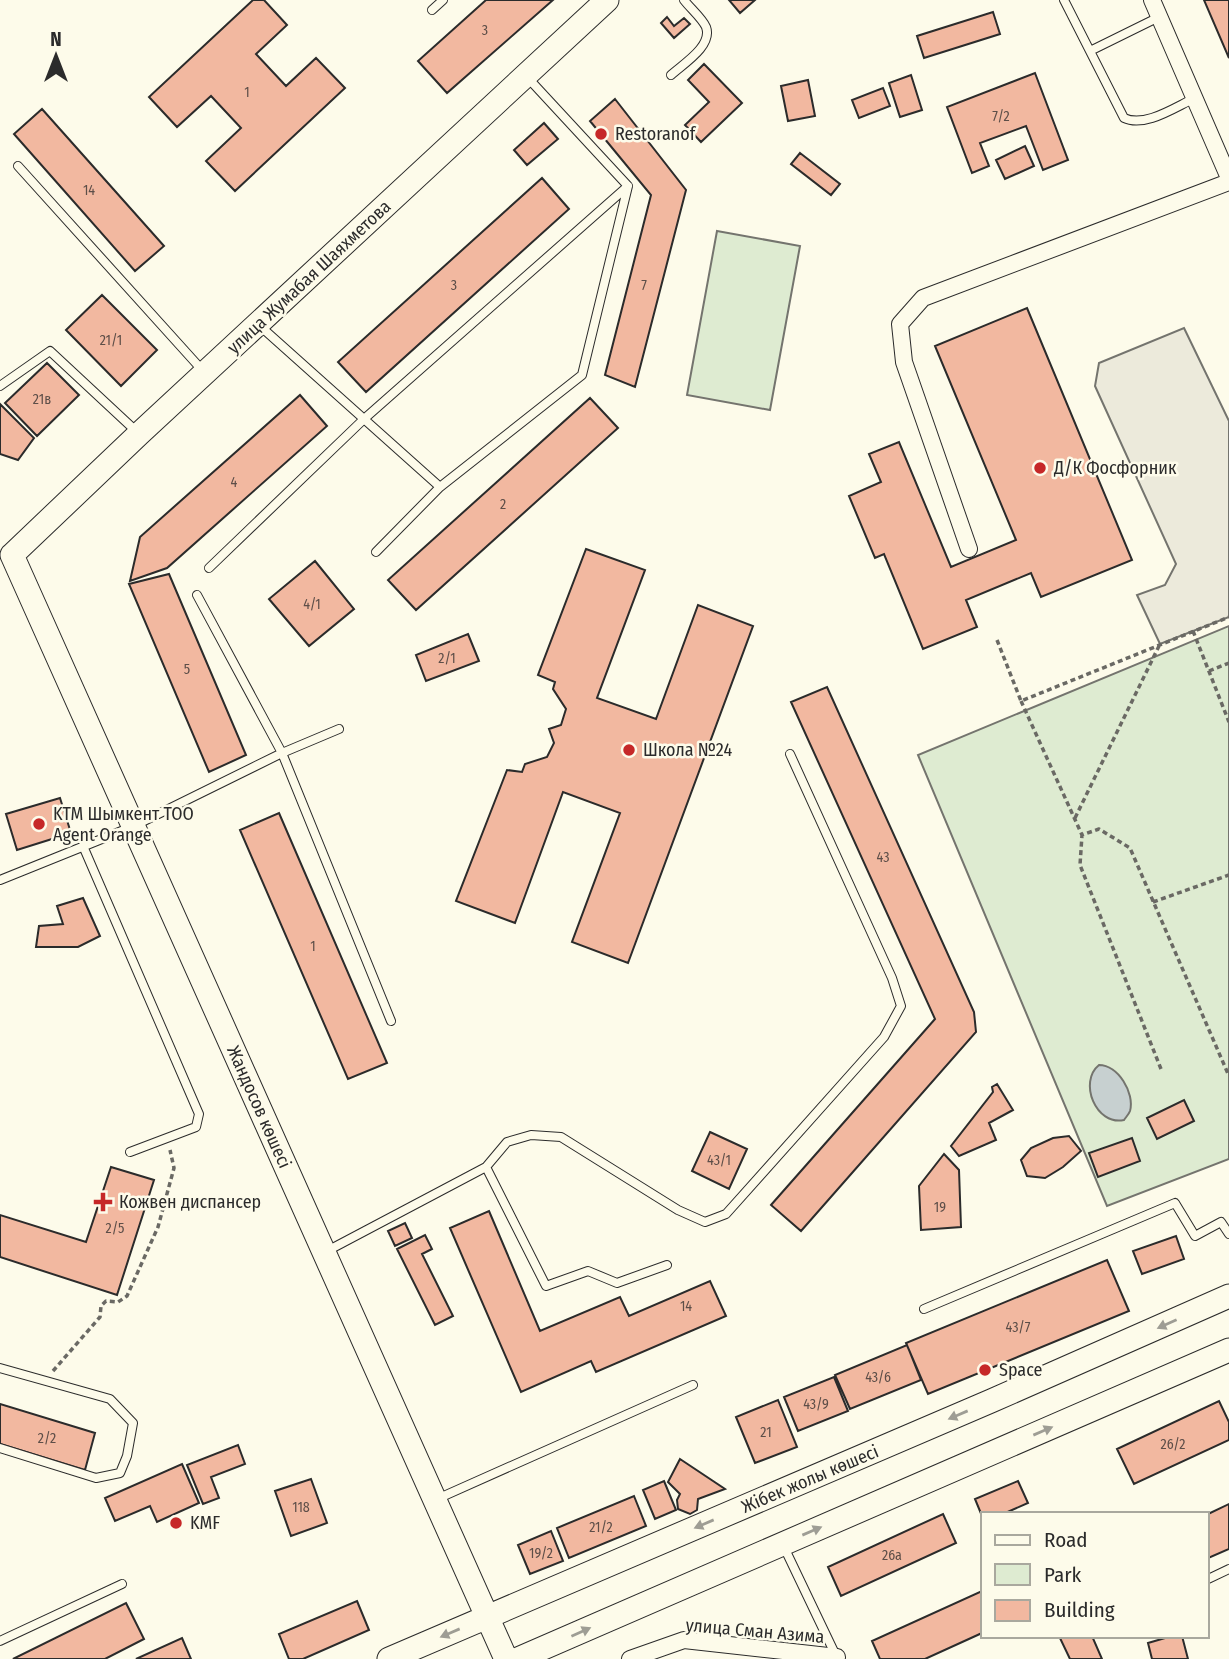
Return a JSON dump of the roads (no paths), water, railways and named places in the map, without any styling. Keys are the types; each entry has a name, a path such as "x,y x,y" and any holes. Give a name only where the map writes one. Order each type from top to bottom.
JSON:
{"street":[{"name":"улица Жумабая Шаяхметова","path":"6,553 139,434 607,0"},
{"path":"969,549 904,362 900,324 923,298 1229,180 1152,0"},
{"name":"Жандосов көшесі","path":"6,553 134,826 506,1659"},
{"name":"Жібек жолы көшесі","path":"389,1659 1229,1296"},
{"path":"518,1659 1226,1354"},
{"name":"улица Сман Азима","path":"630,1659 684,1640 837,1658"}],"lane":[{"path":"432,10 443,0"},
{"path":"671,75 701,48 706,39 706,27 684,0"},
{"path":"1064,0 1124,118 1133,122 1144,121 1195,98"},
{"path":"1090,51 1159,17"},
{"path":"526,76 628,186"},
{"path":"18,166 205,373"},
{"path":"209,568 364,419 628,186"},
{"path":"376,552 440,487 582,374 628,186"},
{"path":"257,324 440,487"},
{"path":"0,386 50,351 139,434"},
{"path":"198,595 282,753 391,1021"},
{"path":"0,880 134,826 282,753 339,729"},
{"path":"324,1252 486,1167 507,1142 531,1135 561,1137 678,1210 705,1222 726,1214 884,1037 901,1006 892,978 790,754"},
{"path":"83,846 199,1114 196,1126 130,1152"},
{"path":"486,1167 546,1286 588,1271 617,1283 667,1265"},
{"path":"924,1308 1175,1203 1195,1236 1222,1222 1229,1234"},
{"path":"0,1368 110,1399 133,1423 127,1456 120,1473 96,1478 0,1448"},
{"path":"435,1501 693,1385"},
{"path":"782,1544 837,1658"},
{"path":"1208,1579 1229,1569"},
{"path":"0,1641 122,1584"}],"place":[{"name":"Restoranof","path":"601,134"},
{"name":"Д/К Фосфорник","path":"1040,468"},
{"name":"Школа №24","path":"629,750"},
{"name":"KTM Шымкент ТОО Agent Orange","path":"39,824"},
{"name":"Кожвен диспансер","path":"103,1202"},
{"name":"Space","path":"985,1370"},
{"name":"KMF","path":"176,1523"}]}
